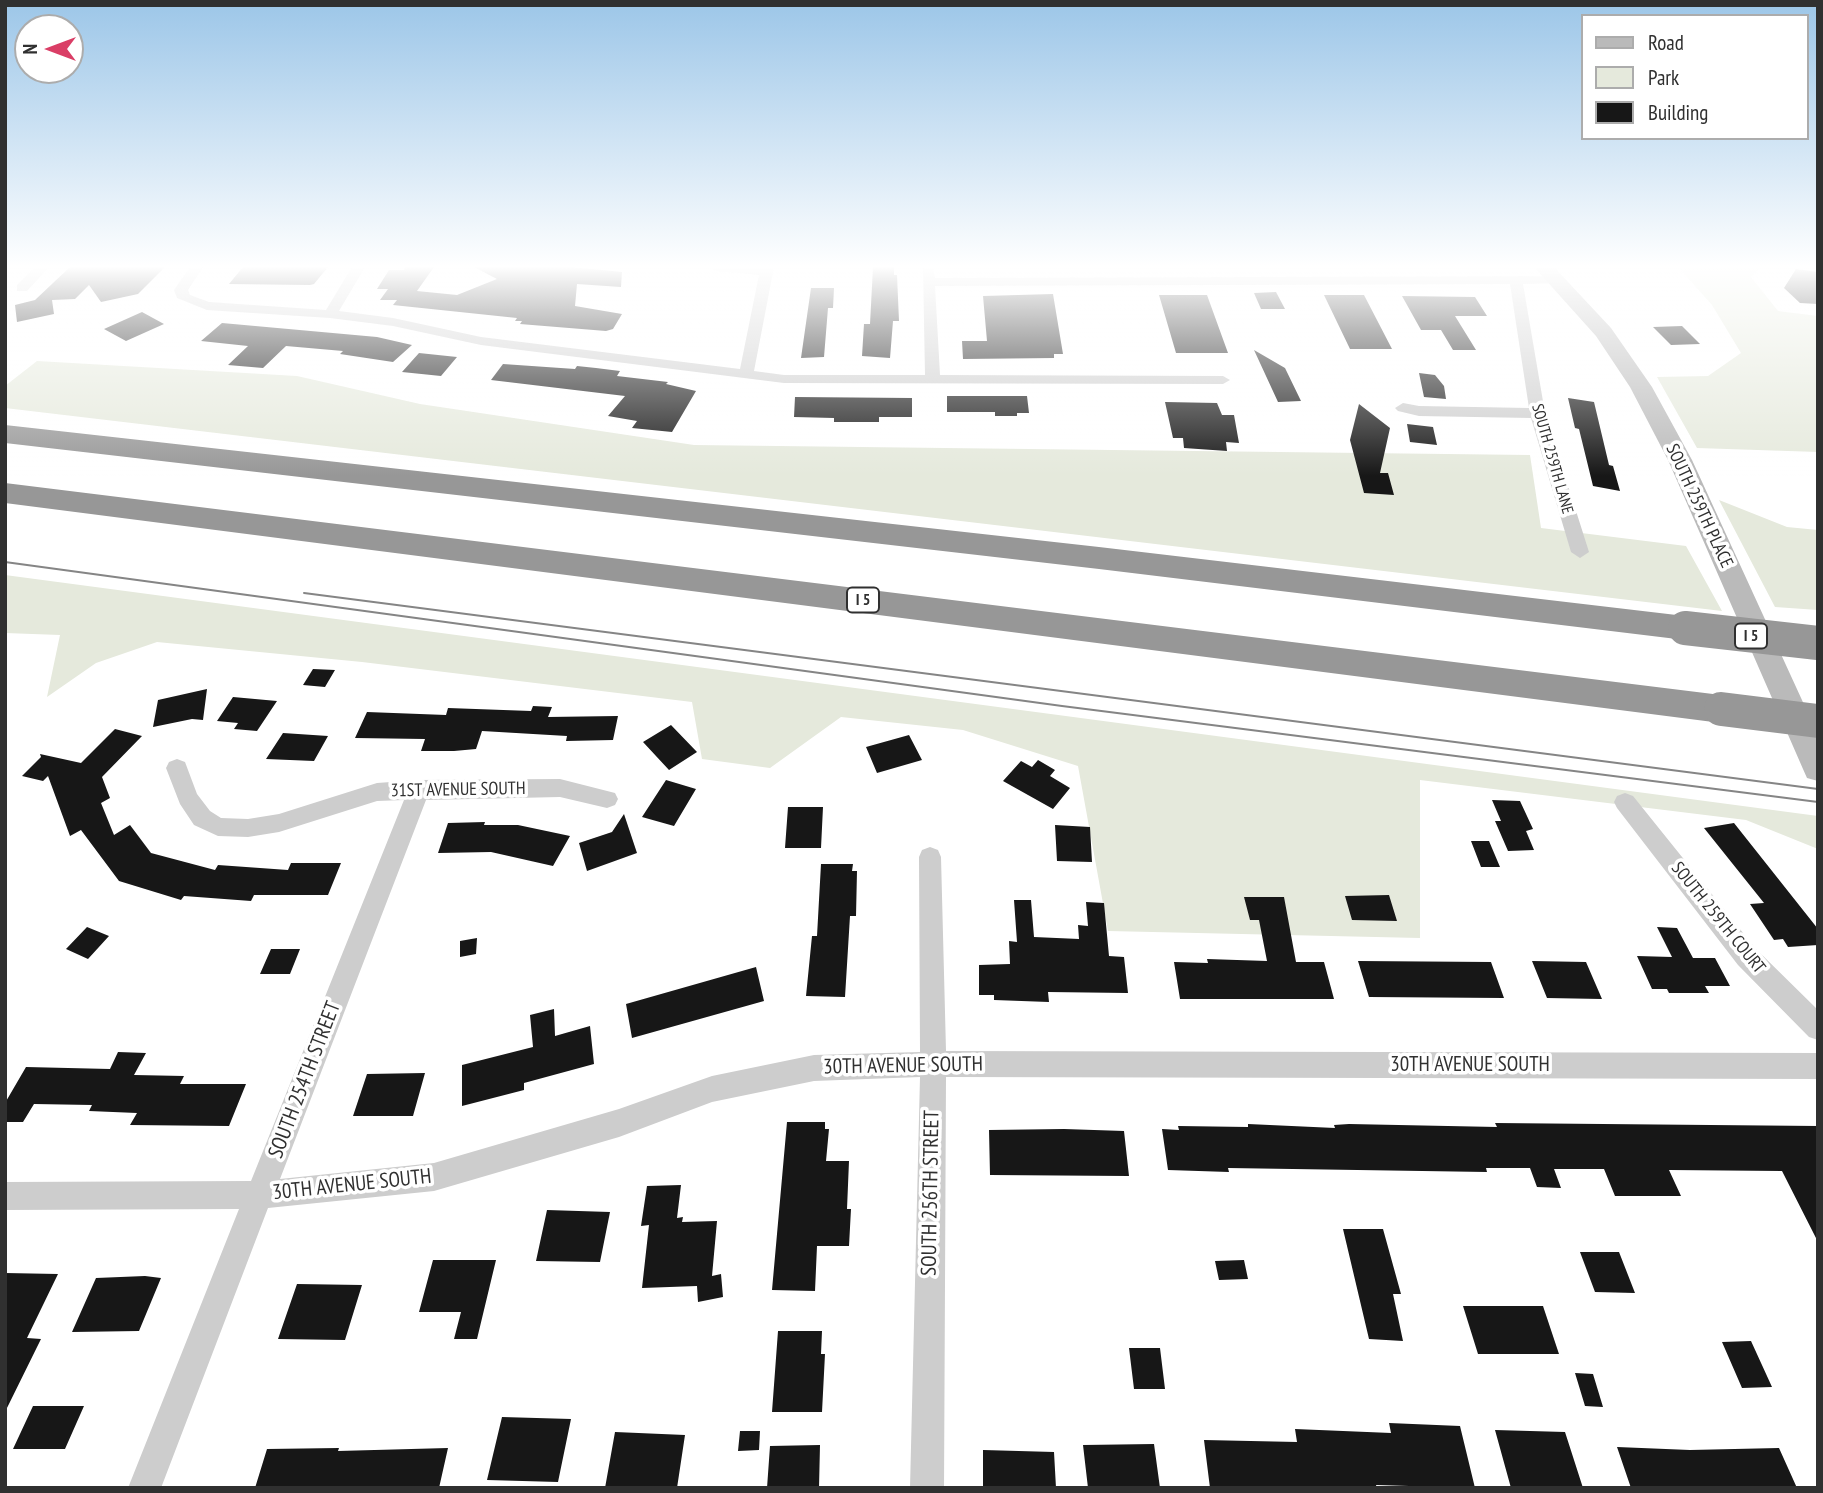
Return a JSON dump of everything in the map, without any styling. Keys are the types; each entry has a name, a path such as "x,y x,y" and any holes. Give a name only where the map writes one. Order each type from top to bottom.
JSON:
{"highway":[{"name":"I 5","path":"5,434 1818,643"},
{"name":"I 5","path":"5,493 1818,721"}],"main road":[{"name":"SOUTH 259TH PLACE","path":"1607,337 1641,387 1680,460 1818,769"}],"street":[{"path":"461,337 746,374 823,381 1223,380"},
{"path":"746,374 753,337"},
{"path":"931,337 933,379"},
{"name":"SOUTH 259TH LANE","path":"1525,337 1537,413 1580,552"},
{"path":"1403,408 1419,411 1537,413"},
{"name":"31ST AVENUE SOUTH","path":"177,768 188,799 202,818 218,827 248,828 279,823 377,792 560,788 607,799"},
{"name":"SOUTH 254TH STREET","path":"144,1488 419,789"},
{"name":"SOUTH 259TH COURT","path":"1625,802 1747,957 1818,1028"},
{"name":"SOUTH 256TH STREET","path":"927,1488 933,1064 930,857"},
{"name":"30TH AVENUE SOUTH","path":"5,1196 260,1195 434,1177 620,1123 712,1090 814,1068 933,1064 1818,1066"}],"green space":[{"path":"1731,337 1818,337 1818,452 1697,448 1657,377 1708,376 1741,353"},
{"path":"37,361 297,376 420,404 694,445 1530,455 1541,528 1686,546 1722,611 5,408 5,386"},
{"path":"1719,500 1787,527 1818,530 1818,610 1775,607"},
{"path":"5,575 1818,816 1818,849 1746,820 1420,780 1420,938 1108,931 1078,766 963,730 841,717 770,768 702,759 692,702 362,662 157,642 96,663 47,697 60,635 5,633"}],"building":[{"path":"118,337 136,337 126,341"},
{"path":"206,337 373,337 412,345 393,362 340,354 343,351 286,346 263,368 228,365 248,346 201,341"},
{"path":"804,337 826,337 824,357 801,358"},
{"path":"863,337 892,337 890,358 862,356"},
{"path":"987,337 1060,337 1063,354 1054,354 1054,358 963,359 962,341 987,341"},
{"path":"1171,337 1222,337 1228,353 1176,353"},
{"path":"1344,337 1386,337 1392,349 1350,349"},
{"path":"1445,337 1468,337 1476,350 1453,350"},
{"path":"1663,337 1693,337 1700,344 1671,345"},
{"path":"1254,350 1285,368 1301,401 1278,402"},
{"path":"419,353 457,357 441,376 402,372"},
{"path":"503,364 575,369 577,366 620,371 617,376 668,382 666,384 696,391 672,432 632,428 637,421 608,416 625,396 491,380"},
{"path":"1419,373 1435,375 1444,386 1446,399 1424,397"},
{"path":"947,396 1027,396 1029,413 995,416 995,412 947,412"},
{"path":"795,397 912,398 912,417 879,417 879,422 834,422 834,418 794,417"},
{"path":"1568,398 1594,402 1609,465 1613,466 1620,491 1593,486 1579,429 1575,428"},
{"path":"1165,402 1217,403 1222,415 1234,415 1239,443 1226,442 1227,451 1184,448 1183,438 1173,438"},
{"path":"1359,404 1390,428 1380,473 1388,473 1394,495 1364,493 1350,440"},
{"path":"1407,424 1433,427 1437,445 1410,442"},
{"path":"313,669 335,670 325,687 303,685"},
{"path":"207,689 203,720 192,719 153,727 158,700"},
{"path":"233,697 277,701 257,731 234,729 238,723 217,721"},
{"path":"533,706 552,707 548,717 618,716 613,740 566,741 567,736 482,731 476,749 421,751 425,739 355,738 367,712 446,715 448,708 531,711"},
{"path":"671,725 697,752 669,770 643,742"},
{"path":"115,729 142,736 102,777 110,798 101,803 114,835 130,825 151,853 215,870 218,865 288,870 291,863 341,863 328,895 254,895 251,901 184,896 181,900 119,881 81,830 70,836 48,776 43,781 22,776 41,757 40,754 81,763"},
{"path":"283,733 328,736 314,761 266,759"},
{"path":"909,735 922,760 877,773 866,747"},
{"path":"1038,760 1055,770 1050,776 1070,788 1053,809 1003,781 1021,761 1032,767"},
{"path":"666,780 696,789 674,826 642,817"},
{"path":"1492,800 1520,801 1533,829 1526,831 1534,850 1508,851 1495,821 1501,821"},
{"path":"788,807 823,807 821,848 785,848"},
{"path":"624,814 637,853 587,871 579,843 612,832"},
{"path":"485,822 484,825 518,825 570,836 553,866 491,852 438,853 448,823"},
{"path":"1734,823 1818,929 1818,945 1788,947 1783,939 1774,940 1750,904 1764,903 1704,828"},
{"path":"1055,825 1090,827 1092,862 1057,861"},
{"path":"1471,841 1489,841 1500,867 1481,867"},
{"path":"821,864 853,864 852,871 857,871 856,916 850,916 845,997 806,996 812,936 817,936"},
{"path":"1389,895 1397,921 1352,920 1345,896"},
{"path":"1244,897 1284,897 1296,962 1324,962 1334,999 1180,999 1174,962 1208,963 1207,959 1267,961 1259,920 1250,920"},
{"path":"1014,900 1031,900 1034,937 1079,939 1078,925 1088,926 1086,902 1104,903 1109,956 1124,957 1128,993 1048,992 1049,1002 994,1000 994,995 979,995 979,965 1010,964 1009,941 1017,942"},
{"path":"87,927 109,936 88,959 66,949"},
{"path":"1657,927 1677,928 1693,958 1715,958 1730,986 1705,986 1709,993 1669,993 1667,989 1652,989 1637,956 1672,957"},
{"path":"477,938 476,954 460,957 460,941"},
{"path":"271,949 300,949 290,974 260,974"},
{"path":"1358,961 1491,962 1504,998 1369,997"},
{"path":"1532,961 1586,962 1602,999 1547,998"},
{"path":"756,967 764,1001 632,1038 626,1004"},
{"path":"554,1009 555,1036 590,1026 594,1064 524,1083 524,1090 462,1106 462,1065 533,1047 530,1015"},
{"path":"118,1052 146,1053 134,1075 184,1076 180,1084 246,1084 229,1126 130,1125 137,1113 89,1111 92,1105 34,1104 23,1122 5,1122 5,1103 26,1067 110,1069"},
{"path":"425,1073 413,1116 353,1116 367,1074"},
{"path":"787,1122 825,1122 825,1129 829,1129 826,1161 849,1161 849,1246 817,1246 815,1291 772,1290"},
{"path":"1495,1123 1818,1126 1818,1242 1782,1171 1669,1170 1681,1196 1615,1196 1604,1169 1554,1169 1561,1188 1537,1187 1530,1168 1486,1168 1487,1172 1228,1168 1229,1172 1168,1170 1162,1129 1179,1130 1178,1126 1248,1127 1248,1124 1335,1128 1334,1125 1349,1124 1497,1127"},
{"path":"989,1130 1124,1131 1129,1176 990,1175"},
{"path":"681,1185 677,1218 683,1217 682,1222 717,1221 712,1276 721,1274 723,1297 698,1302 697,1286 642,1288 649,1225 641,1226 647,1186"},
{"path":"547,1210 610,1212 600,1262 536,1261"},
{"path":"1343,1229 1383,1229 1401,1294 1393,1294 1403,1341 1369,1339"},
{"path":"1580,1252 1619,1252 1635,1293 1595,1292"},
{"path":"433,1260 496,1260 477,1339 454,1339 461,1312 419,1312"},
{"path":"1244,1260 1248,1279 1219,1280 1215,1261"},
{"path":"5,1273 58,1274 27,1338 41,1339 5,1412"},
{"path":"96,1278 161,1278 139,1331 72,1332"},
{"path":"297,1284 362,1285 345,1340 278,1339"},
{"path":"1463,1306 1543,1306 1559,1354 1478,1354"},
{"path":"778,1331 822,1331 821,1354 825,1354 822,1412 772,1412"},
{"path":"1751,1341 1772,1387 1742,1388 1722,1342"},
{"path":"1129,1348 1160,1348 1165,1389 1134,1389"},
{"path":"1575,1373 1593,1374 1603,1407 1585,1406"},
{"path":"33,1406 84,1406 65,1449 13,1449"},
{"path":"502,1417 571,1419 558,1482 487,1480"},
{"path":"1389,1423 1460,1426 1475,1488 1376,1485 1377,1488 1210,1488 1204,1440 1297,1442 1295,1429 1391,1433"},
{"path":"1495,1430 1565,1432 1583,1488 1511,1488"},
{"path":"740,1431 760,1431 759,1450 738,1451"},
{"path":"615,1432 685,1435 677,1488 605,1488"},
{"path":"1154,1444 1160,1488 1088,1488 1083,1445"},
{"path":"820,1445 819,1488 767,1488 770,1446"},
{"path":"1617,1447 1690,1450 1779,1448 1797,1488 1631,1488"},
{"path":"339,1448 338,1451 448,1448 439,1488 255,1488 267,1449"},
{"path":"983,1450 1054,1452 1056,1488 983,1488"}],"tram line":[{"path":"5,562 1062,706 1818,802"},
{"path":"304,593 1818,789"}]}
